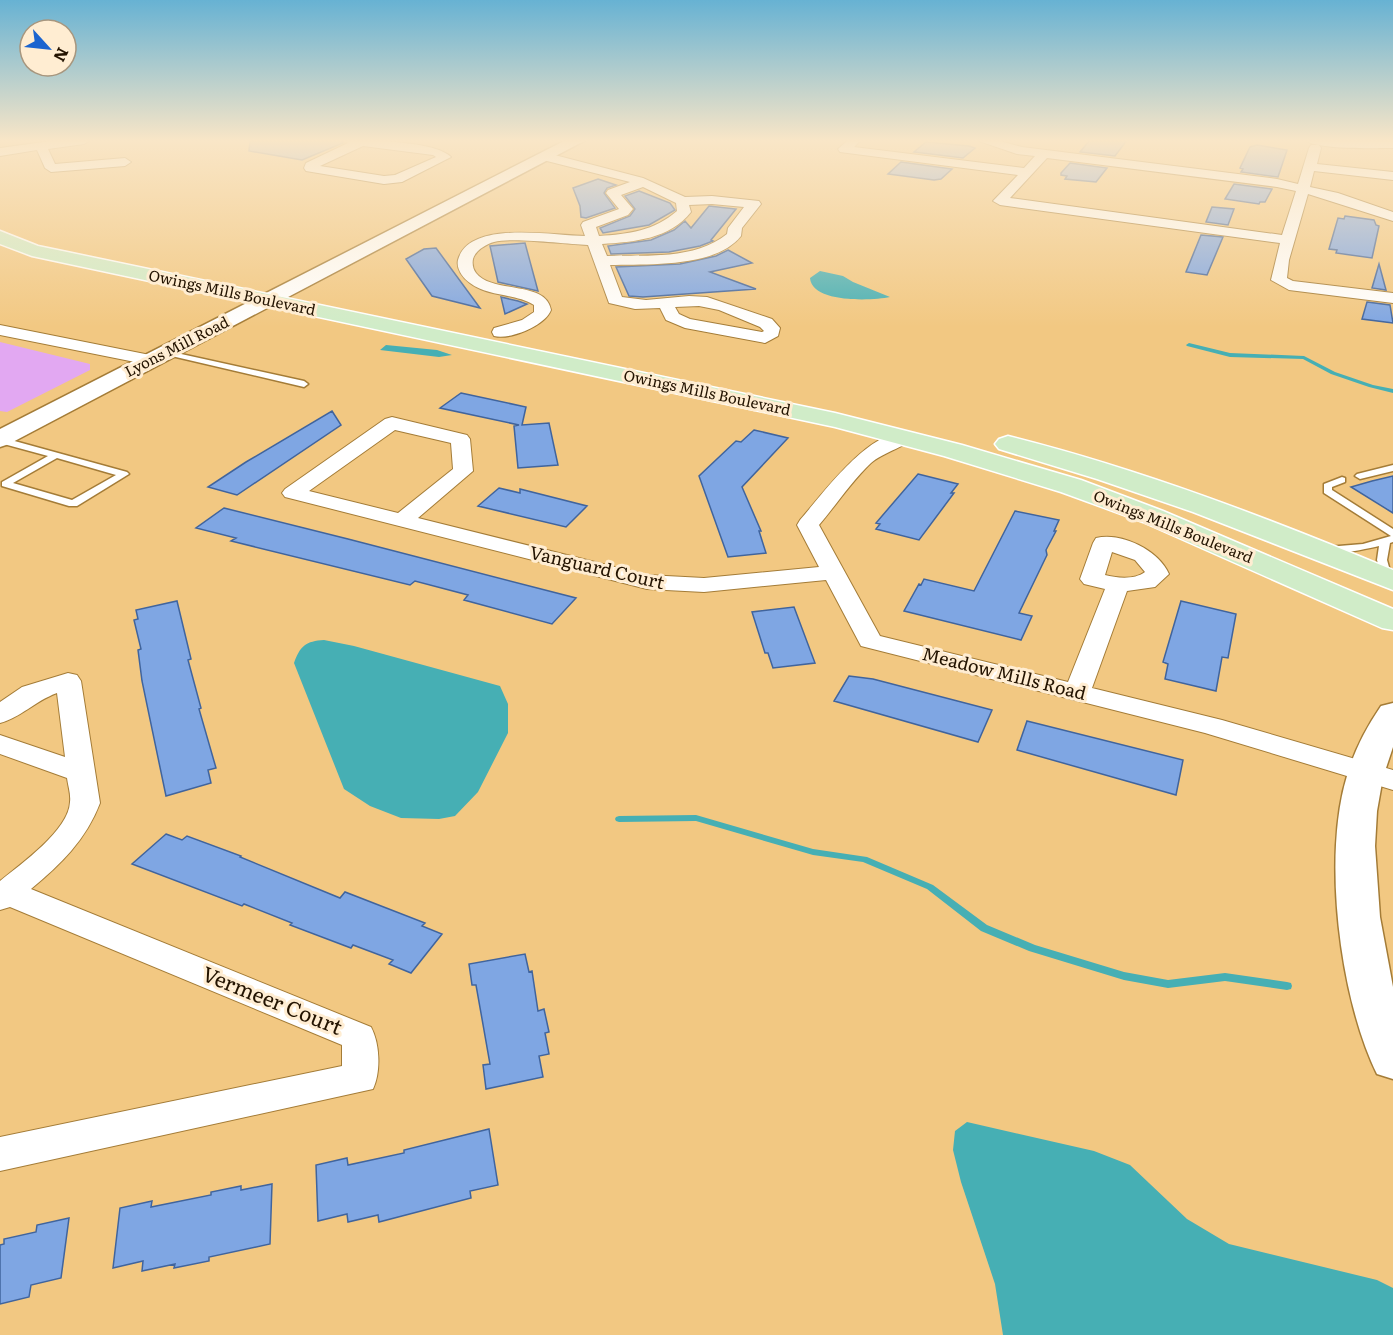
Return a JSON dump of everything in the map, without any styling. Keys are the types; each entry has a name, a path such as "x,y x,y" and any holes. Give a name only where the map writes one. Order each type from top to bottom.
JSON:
{"main road":[{"name":"Lyons Mill Road","path":"0,440 158,356 459,202"},
{"name":"Owings Mills Boulevard","path":"0,219 35,234 91,248 912,419 990,439 1160,489 1390,580"},
{"name":"Owings Mills Boulevard","path":"0,237 32,250 823,417 906,437 1059,482 1134,509 1393,621"},
{"path":"1393,714 1383,728 1379,776 1356,825 1357,892 1371,987 1393,1060"}],"street":[{"path":"621,202 626,209 588,225 615,300 628,304 705,301 766,323 772,328 771,332 765,338 685,323 672,317 665,303"},
{"path":"500,332 535,320 543,310 542,303 533,297 499,289 473,279 466,273 465,263 467,255 475,247 490,238 501,237 592,239 633,237 660,230 680,218 684,212 682,202"},
{"path":"600,261 700,254 723,246 734,236 735,228 754,204 736,202"},
{"path":"1010,202 1288,240"},
{"path":"1299,202 1282,260 1279,280 1282,283 1393,298"},
{"path":"1351,202 1393,217"},
{"path":"0,330 158,356"},
{"name":"Vanguard Court","path":"401,521 463,471 460,439 392,423 292,493 401,521 623,576 673,585 736,584 832,573"},
{"name":"Meadow Mills Road","path":"906,437 882,446 864,459 808,525 870,641 1212,726 1379,776"},
{"path":"1078,691 1118,585"},
{"path":"0,715 31,693 68,681 85,803 80,820 67,839 3,895"},
{"path":"0,744 81,773"},
{"name":"Vermeer Court","path":"0,1154 360,1078 360,1037 3,895"}],"lane":[{"path":"158,356 304,384"},
{"path":"0,440 72,459 124,474 73,504 5,484 56,455"},
{"path":"1360,476 1393,468"},
{"path":"1341,480 1326,486 1327,491 1390,539"},
{"path":"1319,550 1363,547 1390,539"},
{"path":"1390,539 1383,560 1390,580"}],"shaded area":[{"path":"0,342 90,364 90,370 7,412 0,411"}],"water":[{"path":"820,271 843,276 890,297 857,299 831,296 813,286 810,278"},
{"path":"386,345 437,350 452,355 439,357 380,350"},
{"path":"324,640 500,686 508,704 508,733 478,792 455,816 439,819 401,818 370,806 344,789 294,663 304,646"},
{"path":"967,1122 1094,1151 1130,1165 1187,1219 1229,1244 1377,1280 1393,1288 1393,1335 1003,1335 995,1284 961,1182 953,1150 955,1131"}],"building":[{"path":"579,202 611,202 615,208 586,218 581,217"},
{"path":"630,202 668,202 675,210 649,225 603,233 600,228 630,216 635,209"},
{"path":"709,206 736,209 711,240 713,241 669,252 611,254 608,246 651,240 674,230 685,221 691,228"},
{"path":"1212,207 1234,209 1228,225 1206,222"},
{"path":"1345,216 1374,220 1379,226 1372,258 1336,253 1337,250 1329,249 1338,218 1344,219"},
{"path":"1201,235 1223,237 1207,275 1186,272"},
{"path":"525,243 538,291 498,282 490,246"},
{"path":"436,248 480,308 432,296 406,259 424,249"},
{"path":"728,250 752,263 710,272 756,289 629,296 616,267 680,264 716,256"},
{"path":"1379,264 1386,290 1372,288"},
{"path":"501,297 518,301 527,304 505,314"},
{"path":"1367,302 1390,305 1393,323 1362,319"},
{"path":"461,393 526,407 522,425 549,423 558,465 518,468 514,426 519,425 440,408"},
{"path":"332,411 341,425 237,495 208,487 246,462"},
{"path":"754,430 788,438 742,487 761,531 759,531 766,553 728,557 699,476 736,441 741,442"},
{"path":"918,474 958,484 951,493 954,493 919,540 876,529 880,524 876,523"},
{"path":"1393,476 1393,513 1351,487 1372,481"},
{"path":"499,488 520,493 520,489 587,506 566,527 478,506"},
{"path":"224,508 576,598 552,624 464,600 468,595 415,581 410,585 231,541 236,538 196,528"},
{"path":"1015,511 1059,520 1046,550 1047,555 1019,613 1032,616 1021,640 904,611 924,579 974,591"},
{"path":"177,601 191,659 188,660 201,708 199,709 216,768 208,770 211,783 166,796 142,681 138,650 141,649 134,620 138,619 136,610"},
{"path":"1181,601 1236,614 1228,658 1222,657 1216,691 1165,679 1168,664 1163,662"},
{"path":"794,607 815,663 773,668 768,653 765,653 752,612"},
{"path":"849,676 873,679 992,710 978,742 834,701"},
{"path":"1027,721 1183,760 1176,795 1017,750"},
{"path":"166,834 182,840 187,836 340,898 345,892 425,923 422,926 442,934 411,973 389,964 393,960 353,945 351,948 290,925 292,923 244,904 242,906 132,864"},
{"path":"525,954 529,972 532,971 538,1011 544,1009 549,1032 545,1033 549,1054 539,1056 543,1077 486,1089 483,1065 490,1064 476,985 472,985 469,964"},
{"path":"489,1129 498,1185 470,1191 471,1198 379,1222 378,1215 348,1222 347,1214 318,1221 316,1165 347,1158 348,1165 404,1153 404,1150"},
{"path":"272,1184 270,1244 209,1257 209,1261 174,1268 175,1264 142,1271 143,1261 113,1268 120,1208 152,1201 151,1207 211,1195 211,1192 241,1186 241,1190"},
{"path":"69,1218 61,1278 31,1285 29,1297 0,1304 0,1245 4,1244 4,1239 36,1232 37,1225"}],"waterway":[{"path":"1189,345 1230,355 1304,358 1333,373 1393,391"},
{"path":"619,819 696,818 813,852 864,859 930,887 984,928 1032,948 1124,976 1168,984 1225,977 1287,986"}]}
